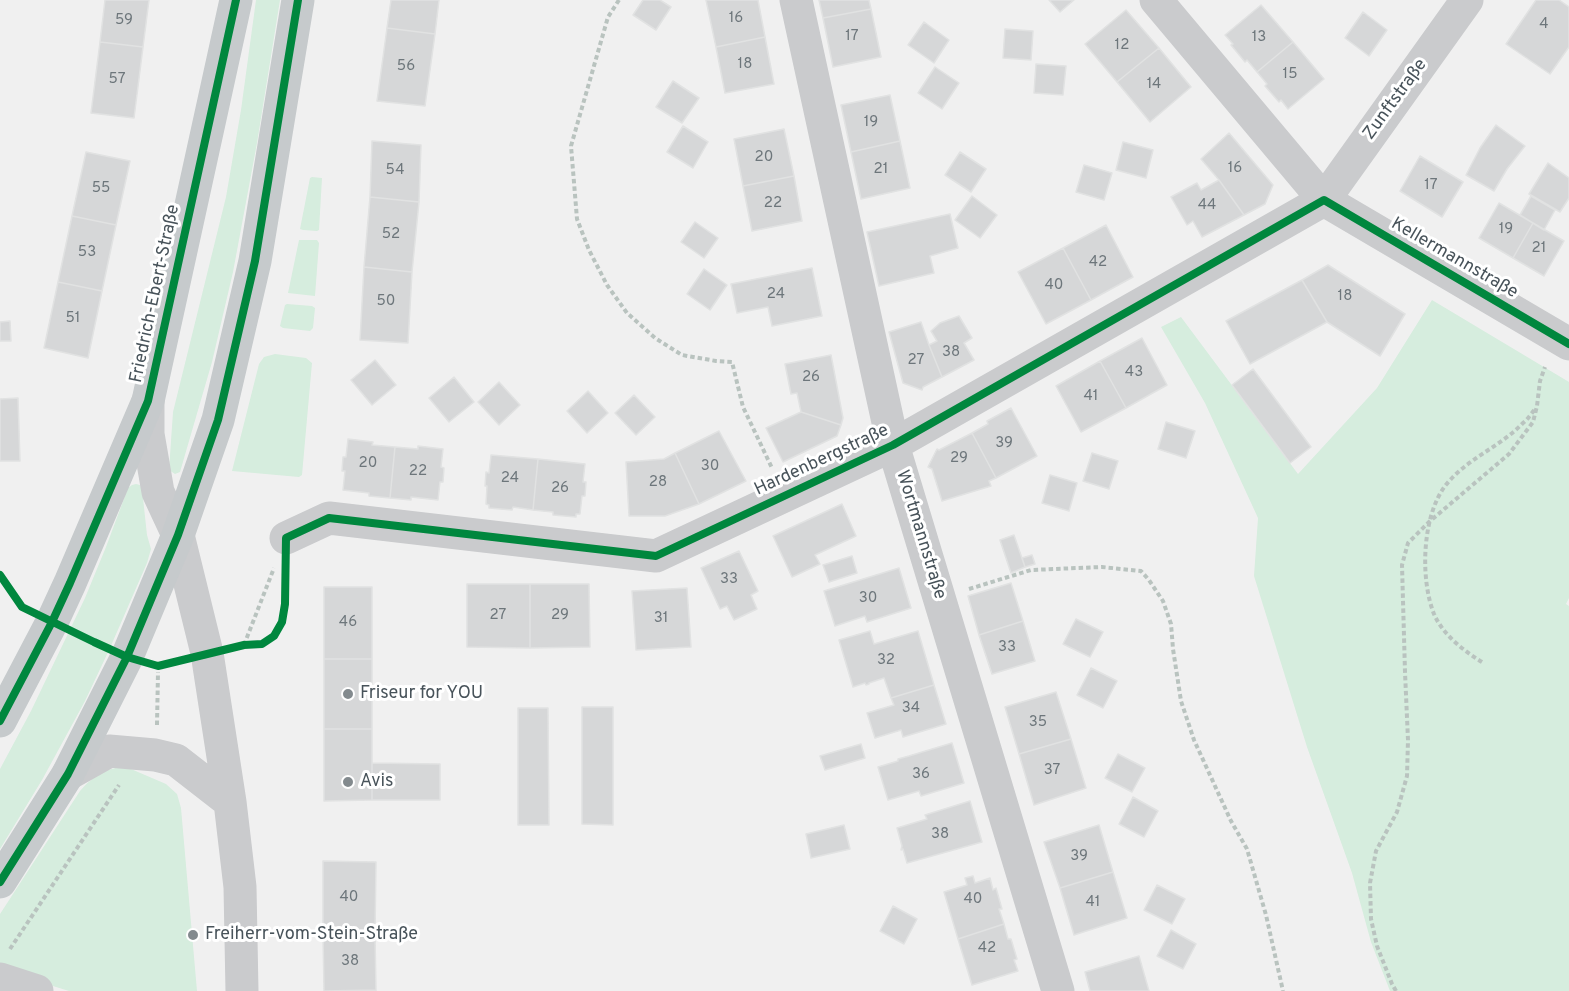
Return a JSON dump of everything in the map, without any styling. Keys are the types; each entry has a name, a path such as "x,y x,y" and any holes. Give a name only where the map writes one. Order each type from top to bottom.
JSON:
{"main road":[{"name":"Friedrich-Ebert-Straße","path":"0,721 52,622 148,401 236,0"},
{"path":"0,882 68,774 127,657 178,535 218,420 255,261 298,0"}],"street":[{"name":"Wortmannstraße","path":"796,0 893,445 1058,991"},
{"name":"Kellermannstraße","path":"1156,0 1324,200 1563,340"},
{"name":"Zunftstraße","path":"1324,200 1467,0"},
{"name":"Hardenbergstraße","path":"286,538 329,518 656,556 893,445 1324,200"},
{"name":"Friedrich-Ebert-Straße","path":"148,401 148,434 158,492 178,535 207,653 230,802 240,887 242,991"},
{"path":"68,774 109,751 155,755 176,760 230,802"},
{"path":"3,967 37,991"}],"path":[{"path":"619,0 608,17 571,146 577,219 589,250 607,285 627,313 655,338 682,355 732,362 743,407 785,495"},
{"path":"1396,991 1377,946 1371,919 1370,883 1376,851 1397,812 1407,776 1408,740 1402,565 1408,543 1429,522 1509,454 1533,422 1540,381 1563,340"},
{"path":"1482,662 1469,654 1446,633 1434,615 1425,563 1429,522 1444,487 1466,464 1496,445 1524,423 1537,406"},
{"path":"253,645 244,645 286,538"},
{"path":"939,598 1031,570 1102,567 1141,571 1149,580 1163,601 1171,624 1181,701 1194,741 1231,821 1247,849 1266,915 1283,991"},
{"path":"0,575 22,607"},
{"path":"155,755 158,666"},
{"path":"3,967 119,784"}],"green space":[{"path":"256,0 280,0 257,143 233,272 212,362 180,472 175,474 169,470 173,412 226,197"},
{"path":"312,177 322,178 319,230 317,231 300,229"},
{"path":"299,240 317,240 319,243 315,296 288,293"},
{"path":"1432,300 1569,382 1569,598 1566,604 1569,606 1569,991 1390,991 1371,942 1352,873 1307,747 1254,576 1258,518 1205,403 1161,327 1181,317 1298,474 1377,388"},
{"path":"287,304 315,308 313,328 310,331 280,326"},
{"path":"275,354 306,358 312,363 302,475 299,477 232,471 259,364 264,357"},
{"path":"136,484 142,489 147,535 151,549 147,563 85,701 42,780 0,849 0,769 31,711 85,598 128,488"},
{"path":"124,766 166,784 177,794 181,808 197,991 69,991 0,968 0,914 80,791 100,774"}],"building":[{"path":"105,0 149,0 143,47 100,42"},
{"path":"391,0 439,0 435,34 387,28"},
{"path":"643,0 660,0 671,7 656,30 633,15"},
{"path":"706,0 758,0 765,37 716,47"},
{"path":"819,0 869,0 871,9 823,18"},
{"path":"1049,0 1074,0 1060,12"},
{"path":"1536,0 1559,0 1569,7 1569,47 1550,74 1506,44"},
{"path":"1261,5 1293,42 1257,72 1247,60 1245,62 1225,35"},
{"path":"871,9 881,57 833,67 823,18"},
{"path":"1126,10 1159,48 1117,82 1085,44"},
{"path":"1363,12 1387,30 1369,56 1345,38"},
{"path":"924,22 949,40 934,63 908,45"},
{"path":"387,28 435,34 425,106 377,101"},
{"path":"1005,29 1033,31 1031,60 1003,58"},
{"path":"765,37 774,84 725,93 716,47"},
{"path":"100,42 143,47 134,118 91,113"},
{"path":"1293,42 1324,79 1288,109 1265,86 1267,84 1257,72"},
{"path":"1159,48 1191,87 1150,122 1117,82"},
{"path":"1036,64 1066,66 1063,95 1034,93"},
{"path":"935,67 959,83 942,109 918,93"},
{"path":"673,81 699,98 682,123 656,107"},
{"path":"890,95 900,141 851,152 841,105"},
{"path":"1496,125 1525,146 1494,191 1466,175 1480,148"},
{"path":"683,126 708,142 693,168 667,152"},
{"path":"784,129 794,176 743,186 734,139"},
{"path":"1229,133 1273,185 1265,204 1244,215 1201,159"},
{"path":"372,141 421,145 419,202 370,197"},
{"path":"900,141 910,188 861,199 851,152"},
{"path":"1123,142 1153,150 1146,178 1116,170"},
{"path":"86,152 130,161 116,225 72,216"},
{"path":"960,152 986,169 971,192 945,175"},
{"path":"1420,156 1463,182 1442,217 1400,191"},
{"path":"1548,163 1569,178 1569,198 1560,212 1529,194"},
{"path":"1084,165 1112,173 1104,200 1076,192"},
{"path":"794,176 802,221 752,231 743,186"},
{"path":"1219,180 1244,215 1202,237 1193,221 1187,225 1171,197 1197,183 1201,190"},
{"path":"972,196 997,215 980,238 955,220"},
{"path":"1531,196 1555,210 1544,230 1520,215"},
{"path":"370,197 419,202 412,272 364,267"},
{"path":"1499,203 1533,223 1513,258 1479,238"},
{"path":"950,214 958,248 930,256 934,273 879,286 867,232"},
{"path":"72,216 116,225 102,291 58,282"},
{"path":"695,222 718,238 704,258 681,242"},
{"path":"1533,223 1564,241 1544,276 1513,258"},
{"path":"1106,225 1133,277 1091,300 1063,248"},
{"path":"1063,248 1091,300 1046,324 1018,272"},
{"path":"1328,265 1405,314 1380,356 1327,322 1302,280"},
{"path":"364,267 412,272 408,343 360,340"},
{"path":"812,268 822,316 772,326 768,307 737,313 731,284"},
{"path":"704,269 727,285 710,310 687,294"},
{"path":"1302,280 1327,322 1250,364 1226,321"},
{"path":"58,282 102,291 88,358 44,348"},
{"path":"959,316 972,338 964,343 974,360 942,377 929,345 937,341 931,331 940,323"},
{"path":"10,321 11,341 0,341 0,322"},
{"path":"921,322 942,377 923,387 922,390 903,383 889,332"},
{"path":"1142,338 1167,385 1126,408 1100,361"},
{"path":"831,355 843,418 841,425 801,412 797,393 791,394 785,364"},
{"path":"375,360 396,385 372,405 351,380"},
{"path":"1100,361 1126,408 1081,432 1056,386"},
{"path":"1253,369 1311,447 1290,463 1232,385"},
{"path":"454,377 474,402 449,422 429,398"},
{"path":"499,382 520,405 499,425 478,402"},
{"path":"588,391 608,413 587,433 567,411"},
{"path":"634,395 655,417 636,435 615,413"},
{"path":"18,398 20,461 0,461 0,399"},
{"path":"1011,408 1037,456 996,478 972,433 988,424 987,421"},
{"path":"801,412 841,425 837,436 783,462 766,428"},
{"path":"1166,422 1195,431 1186,458 1158,449"},
{"path":"719,431 746,481 699,504 675,453"},
{"path":"972,433 996,478 989,481 991,486 942,501 932,469 928,467 937,449"},
{"path":"348,439 373,442 372,445 395,447 390,498 343,490 345,471 342,471 343,457 346,457"},
{"path":"418,446 443,449 441,467 444,468 443,482 440,482 438,500 411,497 411,500 390,498 395,447 418,449"},
{"path":"675,453 699,504 665,516 629,516 626,462 664,459"},
{"path":"1092,453 1118,461 1109,489 1083,481"},
{"path":"491,455 538,459 533,510 513,507 512,510 489,508 486,504 487,486 485,486"},
{"path":"538,459 585,464 583,482 586,482 585,496 582,496 580,514 576,514 576,517 533,510"},
{"path":"1050,475 1077,483 1069,511 1042,503"},
{"path":"842,504 856,536 815,555 820,564 792,577 773,536"},
{"path":"1014,535 1025,567 1011,573 1000,540"},
{"path":"739,551 758,591 751,595 757,609 734,620 727,606 720,609 701,568"},
{"path":"1032,555 1035,564 1025,567 1022,558"},
{"path":"852,556 857,573 829,582 823,565"},
{"path":"899,568 911,608 867,622 865,616 835,626 824,591"},
{"path":"1011,583 1023,621 979,635 968,596"},
{"path":"467,584 530,584 530,648 467,647"},
{"path":"530,584 589,584 590,647 530,648"},
{"path":"324,587 372,587 372,659 324,659"},
{"path":"687,588 691,647 636,650 632,591"},
{"path":"1076,619 1103,632 1090,657 1063,644"},
{"path":"1023,621 1035,661 992,674 979,635"},
{"path":"870,631 874,644 918,631 934,685 891,698 884,678 853,687 839,640"},
{"name":"Friseur for YOU","path":"324,659 372,659 372,729 324,729"},
{"path":"1091,668 1117,681 1103,708 1077,695"},
{"path":"934,685 946,724 903,737 901,730 875,738 867,713 894,705 891,698"},
{"path":"1056,692 1071,739 1019,754 1005,707"},
{"path":"582,707 613,707 613,825 582,824"},
{"path":"518,708 548,708 549,825 518,825"},
{"name":"Avis","path":"324,729 372,729 372,800 324,801"},
{"path":"1071,739 1086,788 1034,805 1019,754"},
{"path":"952,743 964,783 921,796 919,791 888,800 878,767"},
{"path":"861,744 865,758 825,770 820,756"},
{"path":"1118,754 1145,768 1132,792 1105,778"},
{"path":"372,763 440,764 440,800 372,800"},
{"path":"1133,797 1158,811 1144,837 1119,824"},
{"path":"970,801 982,842 907,863 903,849 901,850 897,828 927,819 925,815"},
{"path":"844,825 850,849 811,858 806,834"},
{"path":"1099,825 1113,872 1060,888 1044,842"},
{"path":"323,861 376,862 375,935 323,935"},
{"path":"1113,872 1127,918 1074,935 1060,888"},
{"path":"973,876 975,883 990,878 993,890 996,888 1004,924 958,939 944,892 967,885 965,878"},
{"path":"1157,885 1185,899 1172,924 1144,910"},
{"path":"893,906 917,919 904,944 880,931"},
{"path":"1004,924 1017,959 1014,960 1018,971 972,985 958,939"},
{"path":"1171,930 1196,944 1183,969 1157,956"},
{"path":"323,935 375,935 376,990 324,991"},
{"path":"1139,956 1149,991 1090,991 1085,972"},
{"path":"376,990 376,991 324,991"}],"cycle path":[{"path":"0,721 52,622 148,401 236,0"},
{"path":"0,882 68,774 127,657 178,535 218,420 255,261 298,0"},
{"path":"0,575 22,607 127,657 158,666 244,645 262,644 274,636 282,622 285,604 286,538 329,518 656,556 893,445 1324,200 1569,344"}],"place":[{"name":"Friseur for YOU","path":"348,694"},
{"name":"Avis","path":"348,782"},
{"name":"Freiherr-vom-Stein-Straße","path":"193,935"}]}
